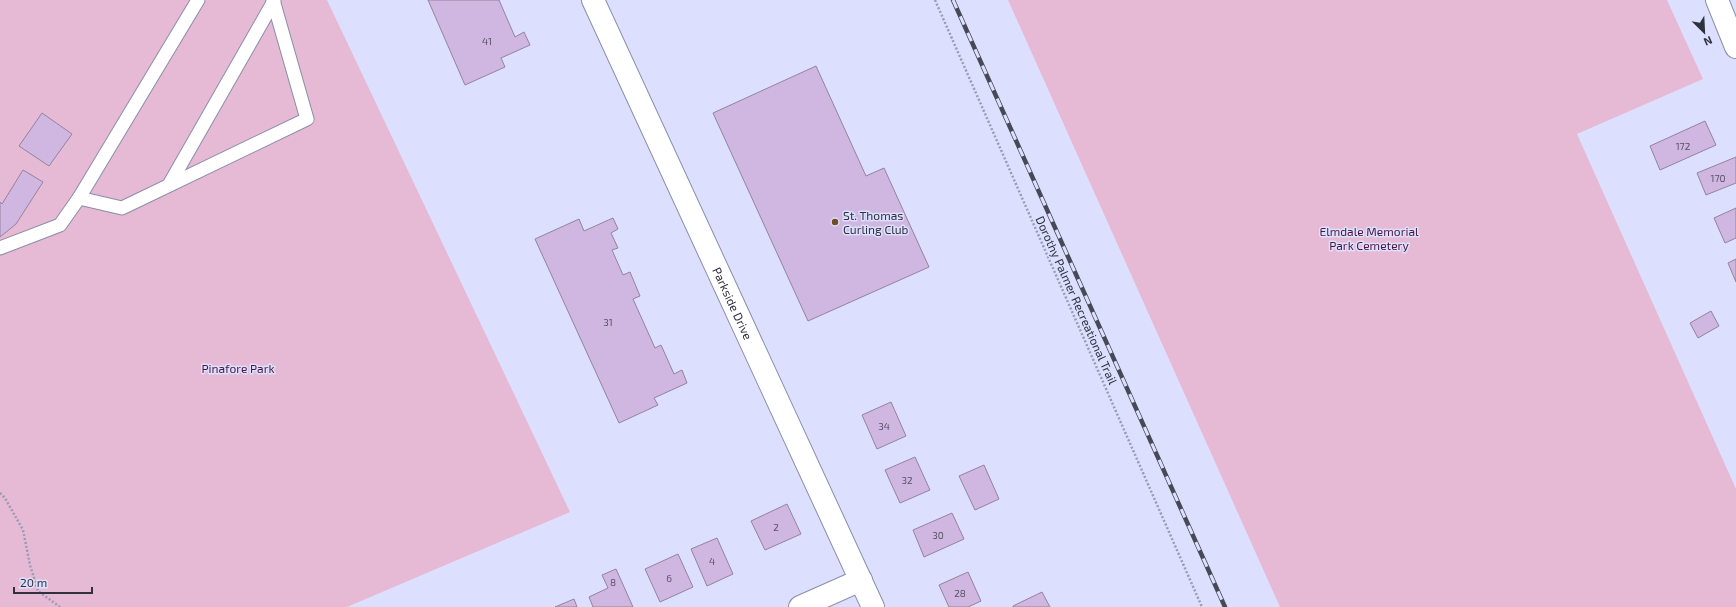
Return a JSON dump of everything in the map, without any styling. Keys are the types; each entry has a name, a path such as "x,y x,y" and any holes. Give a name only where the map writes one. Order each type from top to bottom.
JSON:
{"street":[{"name":"Parkside Drive","path":"593,0 873,607"},
{"path":"1717,0 1736,46"},
{"path":"800,607 861,580"}],"lane":[{"path":"0,248 60,225 79,198 198,0"},
{"path":"79,198 122,208 308,119 273,0"},
{"path":"169,185 273,0"}],"path":[{"name":"Dorothy Palmer Recreational Trail","path":"935,0 1202,607"},
{"path":"0,493 5,498 23,530 30,565 38,591 60,607"}],"green space":[{"name":"Pinafore Park","path":"0,0 327,0 570,512 347,607 0,607"},
{"name":"Elmdale Memorial Park Cemetery","path":"1008,0 1667,0 1703,79 1577,134 1736,489 1736,607 1280,607"}],"building":[{"path":"428,0 499,0 515,37 524,32 530,45 501,58 505,67 465,85"},
{"name":"St. Thomas Curling Club","path":"816,66 866,176 884,168 929,267 808,321 713,113"},
{"path":"42,113 72,134 49,166 19,146"},
{"path":"1705,121 1716,145 1660,170 1650,146"},
{"path":"1736,157 1736,183 1706,195 1697,173"},
{"path":"23,170 43,182 16,224 0,237 0,202 2,204"},
{"path":"1736,208 1736,238 1725,243 1714,218"},
{"path":"613,218 618,229 611,233 618,248 612,250 623,275 630,272 640,296 633,299 655,348 661,345 674,374 682,370 687,383 654,398 658,405 619,423 535,239 579,219 584,231"},
{"path":"1736,259 1736,282 1728,263"},
{"path":"1711,311 1719,326 1698,338 1690,323"},
{"path":"891,402 906,436 877,449 862,415"},
{"path":"915,457 930,490 900,503 885,470"},
{"path":"984,465 999,499 975,510 959,476"},
{"path":"787,504 801,534 765,550 751,521"},
{"path":"952,513 964,539 924,557 913,530"},
{"path":"717,538 733,574 707,586 691,549"},
{"path":"678,554 693,587 660,602 645,569"},
{"path":"616,569 633,607 593,607 589,597 608,588 602,575"},
{"path":"968,572 981,601 968,607 949,607 939,585"},
{"path":"1042,592 1050,607 1013,607 1013,606"},
{"path":"574,599 577,607 555,607"}],"railway":[{"path":"953,0 1225,607"}],"place":[{"name":"St. Thomas Curling Club","path":"835,222"}]}
